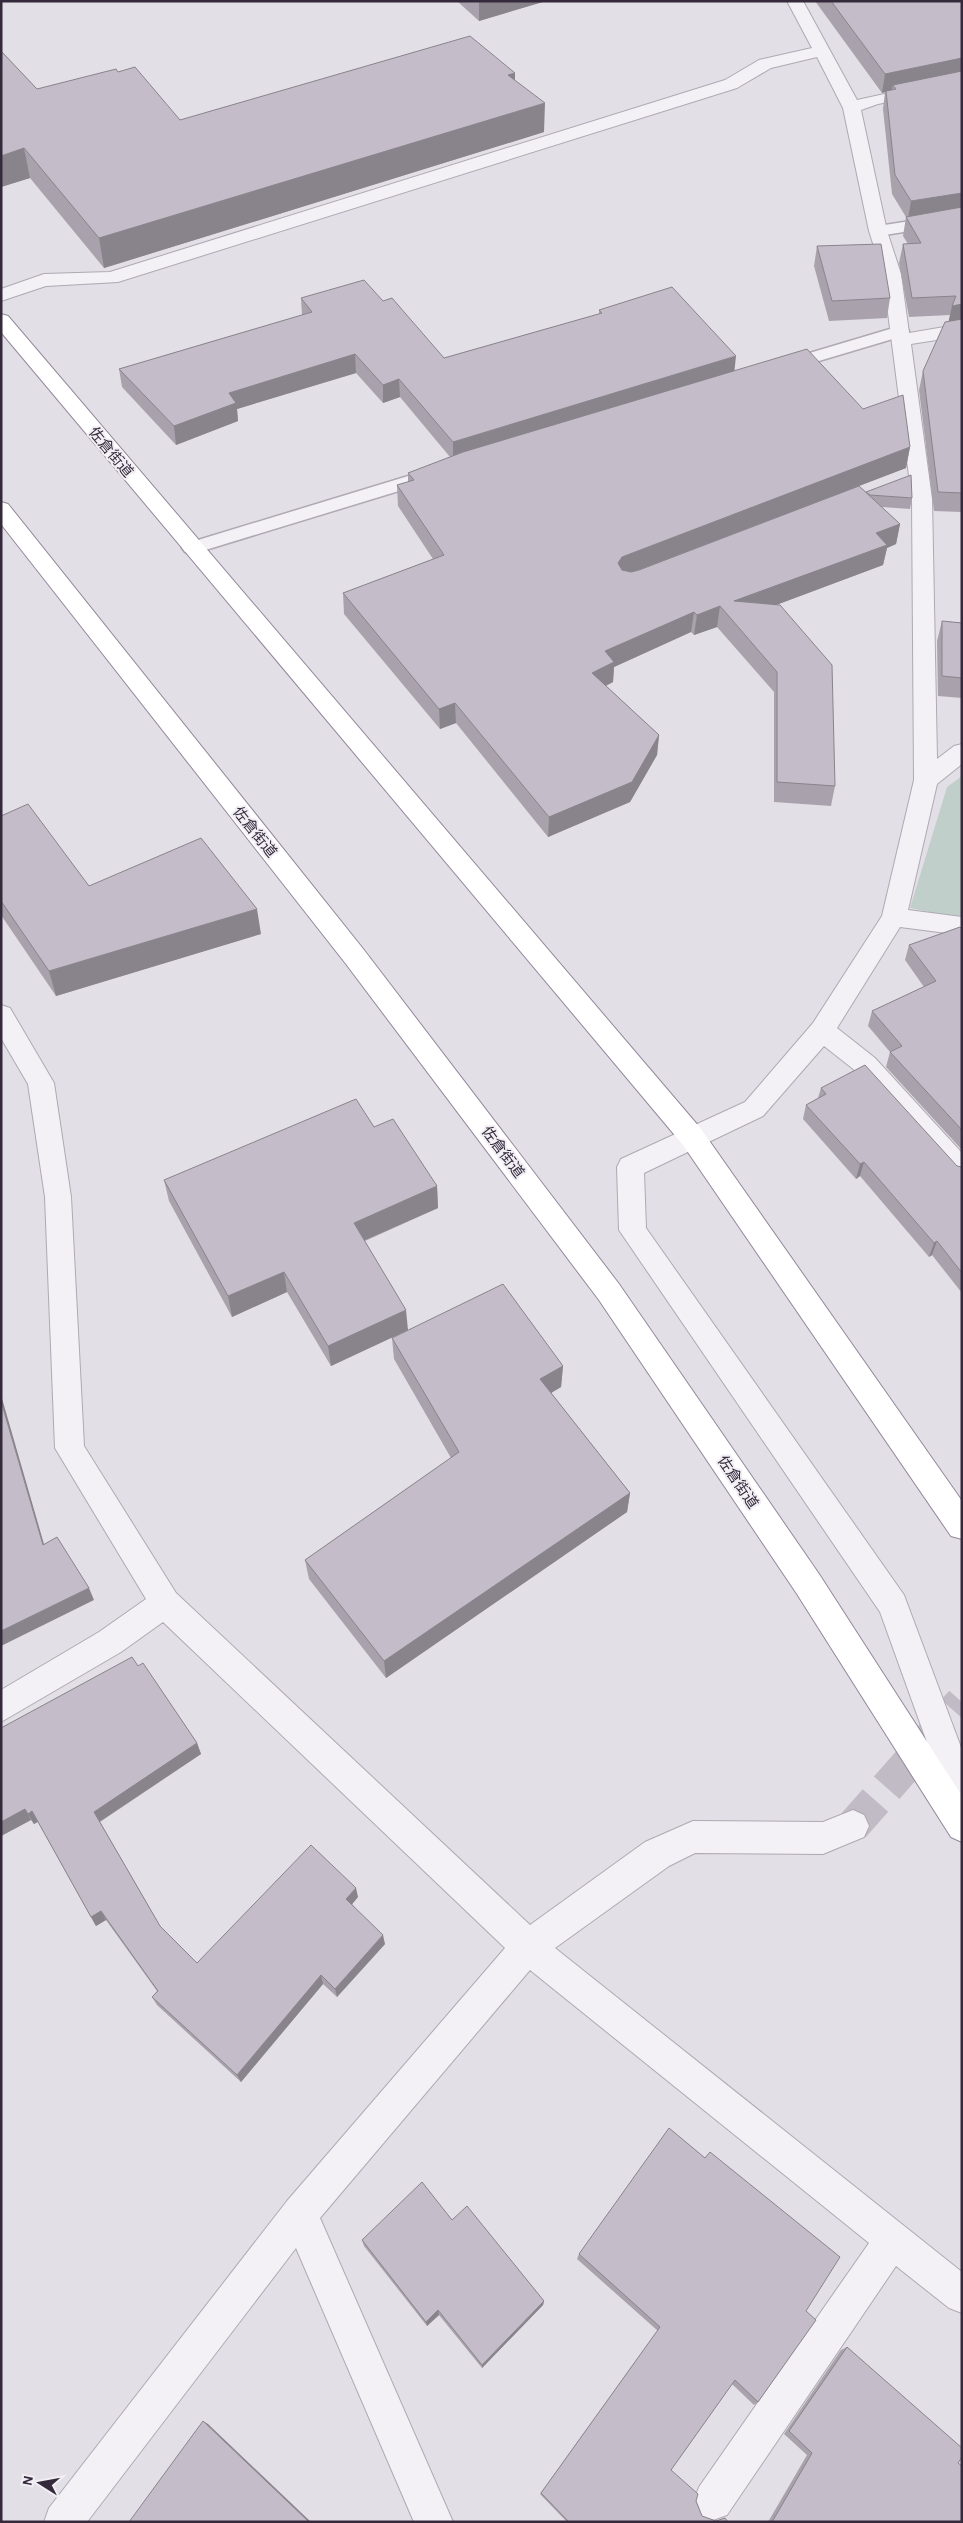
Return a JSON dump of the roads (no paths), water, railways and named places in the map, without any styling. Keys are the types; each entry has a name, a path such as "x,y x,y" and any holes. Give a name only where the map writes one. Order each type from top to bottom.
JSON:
{"highway":[{"name":"佐倉街道","path":"1,320 692,1138 962,1526"},
{"name":"佐倉街道","path":"1,509 70,599 355,957 609,1292 808,1584 962,1826"}],"street":[{"path":"795,1 852,108 878,231 892,274 900,335 909,476 922,508 926,780 894,917 822,1030 754,1110 630,1167 633,1230 893,1605 962,1795"},
{"path":"1,295 44,280 111,278 731,84 765,64 823,51"},
{"path":"852,108 873,100 962,82"},
{"path":"900,335 962,330"},
{"path":"926,780 962,752"},
{"path":"894,917 962,926"},
{"path":"1,1015 41,1083 58,1197 70,1448 165,1603 528,1947 962,2295"},
{"path":"822,1030 866,1065 962,1171"},
{"path":"1,1707 110,1642 165,1603"},
{"path":"63,2522 300,2214 528,1947 657,1854 693,1837 824,1838 853,1826"},
{"path":"300,2214 434,2522"},
{"path":"713,2501 893,2239"}],"lane":[{"path":"878,231 962,218"},
{"path":"768,371 900,335"},
{"path":"192,548 456,467"}],"tunnel":[{"path":"853,1826 962,1702"}]}
